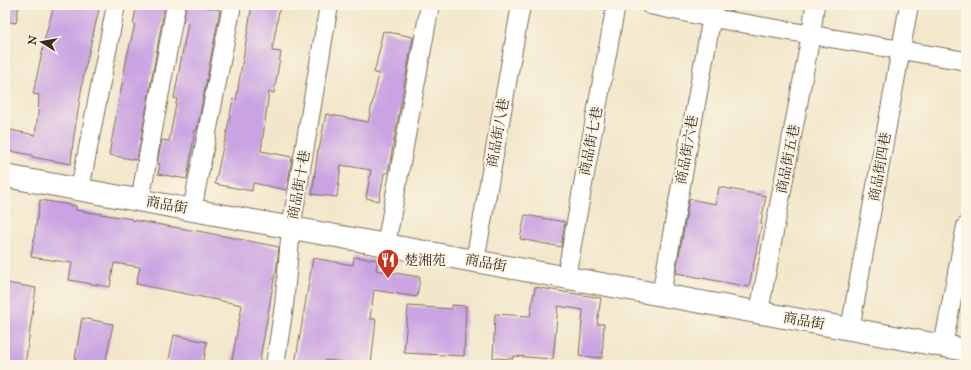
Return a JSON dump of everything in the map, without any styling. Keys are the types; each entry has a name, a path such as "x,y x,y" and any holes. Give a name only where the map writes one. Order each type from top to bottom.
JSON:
{"street":[{"path":"80,189 116,5"},
{"path":"140,200 176,5"},
{"path":"192,210 232,5"},
{"name":"商品街十巷","path":"275,365 284,306 291,228 329,5"},
{"path":"386,245 430,5"},
{"name":"商品街八巷","path":"475,261 522,5"},
{"name":"商品街七巷","path":"566,277 616,5"},
{"path":"650,5 713,11 811,35 966,61"},
{"name":"商品街五巷","path":"759,312 816,5"},
{"name":"商品街四巷","path":"850,329 909,5"},
{"name":"商品街六巷","path":"660,295 713,11"},
{"name":"商品街","path":"5,176 966,350"},
{"path":"944,346 966,226"}],"building":[{"path":"5,5 19,5 16,23 5,21"},
{"path":"54,5 100,5 84,73 71,164 32,157 32,155 5,150 5,129 35,135 39,95 33,94"},
{"path":"137,5 165,5 137,160 109,155 127,57 135,24 133,23"},
{"path":"186,5 220,10 197,130 195,130 187,179 158,174 160,164 157,163 162,140 169,141 177,99 174,98 188,23 183,22"},
{"path":"252,5 280,5 272,51 281,52 274,93 269,92 261,151 292,157 287,190 253,183 252,191 215,184 233,99 236,100"},
{"path":"383,31 413,37 388,173 384,173 379,201 366,198 371,170 341,165 337,197 312,194 318,150 326,114 368,122 379,74 374,73"},
{"path":"719,187 766,196 749,287 676,273 689,199 716,204"},
{"path":"40,200 76,206 76,210 279,247 276,273 259,365 231,365 242,305 136,284 140,267 114,263 110,287 69,280 72,263 31,257"},
{"path":"525,215 565,222 561,247 520,239"},
{"path":"354,257 378,260 376,270 420,277 417,297 374,290 370,319 376,319 371,365 325,360 324,365 295,364 313,258 353,265"},
{"path":"7,283 36,288 25,365 5,365 5,297"},
{"path":"535,287 601,298 597,324 604,324 602,358 579,356 583,310 558,306 553,359 513,356 513,359 493,358 495,314 530,316"},
{"path":"452,305 466,306 464,356 404,353 408,306 452,309"},
{"path":"82,318 113,324 105,365 74,365"},
{"path":"174,335 207,342 203,365 168,365"}],"place":[{"name":"楚湘苑","path":"388,280"}]}
